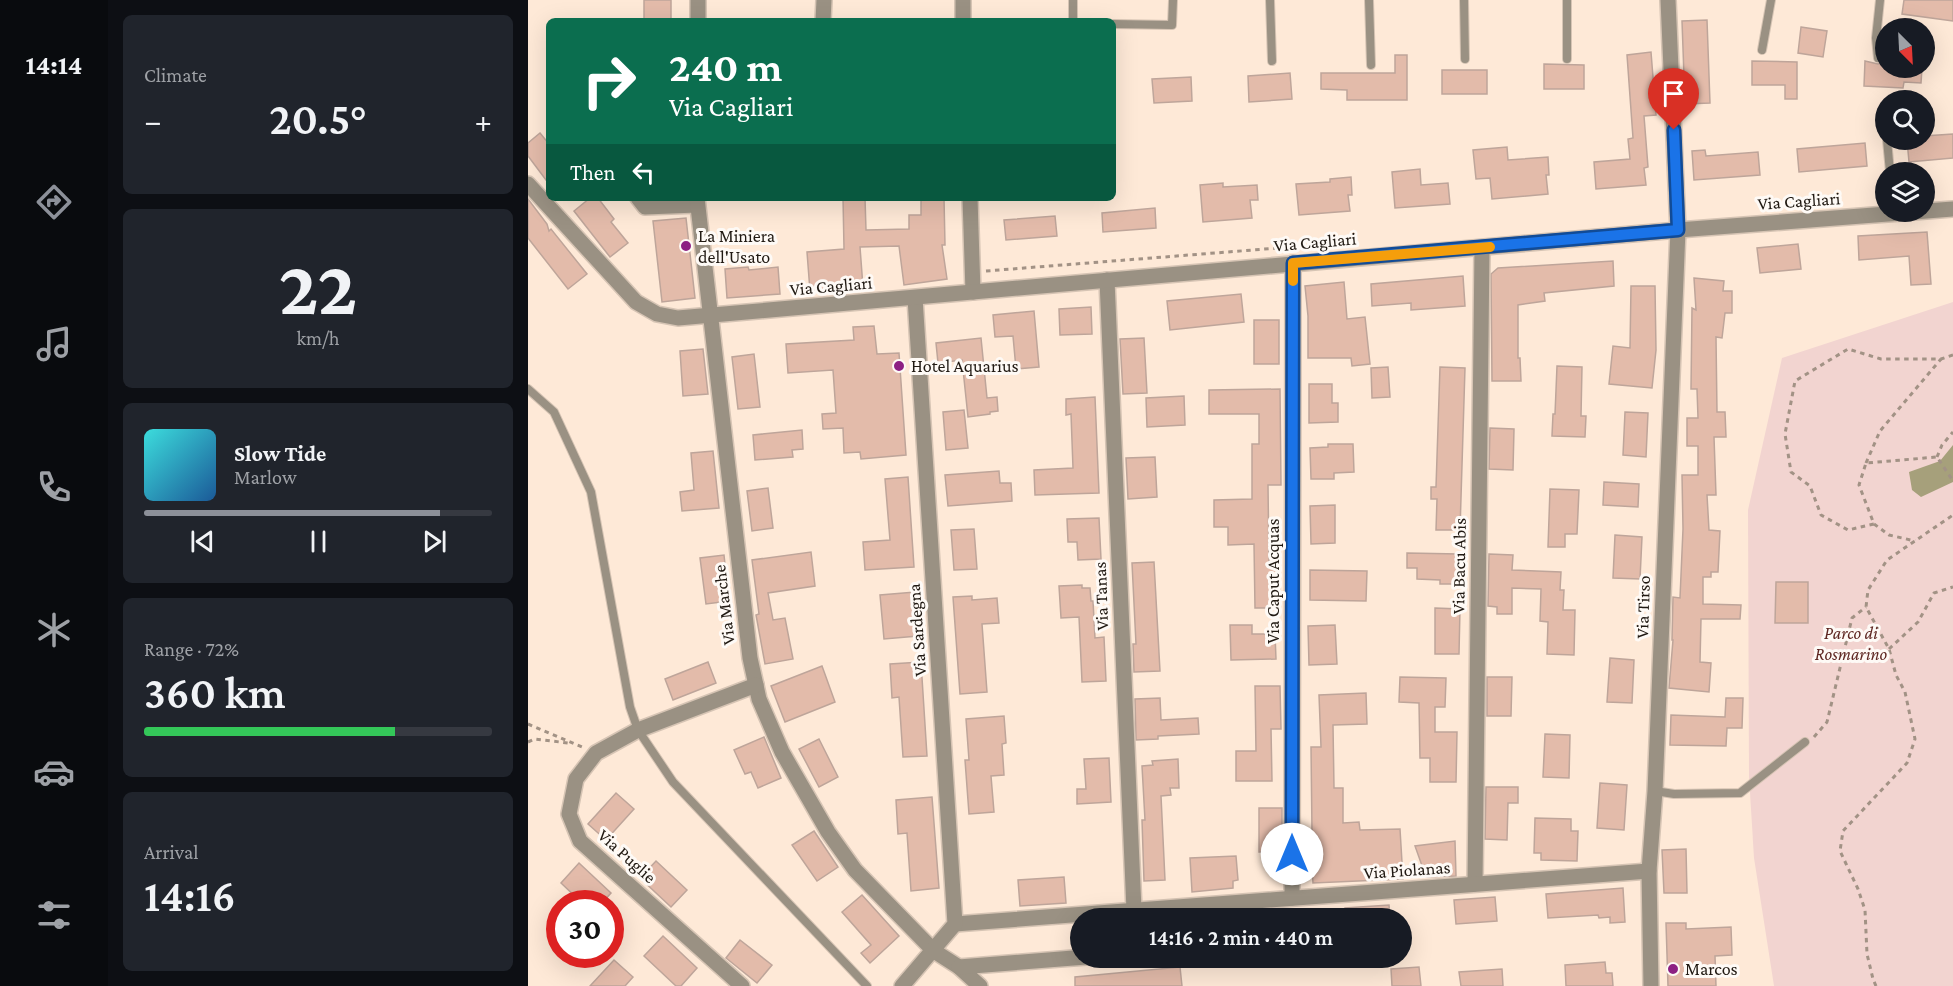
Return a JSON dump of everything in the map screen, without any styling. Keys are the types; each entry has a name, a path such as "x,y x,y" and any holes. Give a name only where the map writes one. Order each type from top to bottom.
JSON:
{"street":[{"path":"698,0 698,18"},
{"path":"823,18 824,0"},
{"path":"963,0 963,18"},
{"name":"Via Tirso","path":"1651,986 1649,871 1655,791 1678,230 1668,0"},
{"name":"Via Cagliari","path":"528,184 636,302 657,314 678,318 1875,214"},
{"path":"640,201 645,207 697,202"},
{"path":"970,201 973,292"},
{"name":"Via Marche","path":"697,202 750,658 759,699 782,752 828,832 855,870 934,951 959,967 980,986"},
{"name":"Via Cagliari","path":"1935,210 1953,209"},
{"name":"Via Bacu Abis","path":"1476,884 1482,248"},
{"name":"Via Caput Acquas","path":"1292,898 1293,263"},
{"name":"Via Tanas","path":"1107,280 1134,908"},
{"name":"Via Sardegna","path":"915,298 956,924"},
{"name":"Via Puglie","path":"742,986 580,841 569,814 576,779 596,753 638,730 756,685"},
{"name":"Via Piolanas","path":"1211,908 1292,898 1649,871"},
{"name":"Via Piolanas","path":"956,924 1070,915"},
{"path":"902,986 956,924"},
{"path":"959,967 1070,958"}],"lane":[{"path":"1073,0 1073,18"},
{"path":"1116,24 1172,25 1173,0"},
{"path":"1270,0 1272,61"},
{"path":"1369,0 1371,65"},
{"path":"1464,0 1465,59"},
{"path":"1567,0 1567,59"},
{"path":"1762,50 1772,0"},
{"path":"1878,18 1880,0"},
{"path":"528,389 554,412 591,492 630,707 638,730 673,782 867,986"},
{"path":"1655,791 1674,794 1740,794 1805,742"}],"path":[{"path":"1874,524 1848,530 1821,515 1810,486 1791,472 1785,434 1795,381 1848,349 1881,359 1941,359 1953,355"},
{"path":"1915,541 1889,535 1874,524 1859,484 1880,430 1941,359"},
{"path":"1937,457 1942,445 1953,432"},
{"path":"1866,463 1937,457"},
{"path":"1937,457 1953,481"},
{"path":"1876,986 1867,954 1865,910 1840,851 1843,831 1907,763 1915,739 1905,692 1896,675 1889,649 1866,607 1868,590 1887,560 1953,515"},
{"path":"1889,649 1918,622 1934,593 1953,587"},
{"path":"1805,742 1818,734 1827,722 1852,618 1866,607"},
{"path":"528,724 596,753"},
{"path":"528,742 535,739 572,743"}],"green space":[{"name":"Parco di Rosmarino","path":"1953,302 1953,986 1774,986 1754,858 1749,776 1748,510 1782,358"}],"shaded area":[{"path":"1953,445 1953,482 1921,497 1912,490 1909,472 1940,461"}],"building":[{"path":"644,0 671,0 671,18 644,18"},
{"path":"1904,0 1953,0 1953,21 1902,14"},
{"path":"1707,20 1710,103 1685,104 1682,21"},
{"path":"1801,27 1827,31 1823,57 1798,53"},
{"path":"1651,52 1656,115 1644,116 1648,167 1644,168 1646,185 1596,189 1594,162 1630,159 1628,139 1633,138 1627,55"},
{"path":"1395,55 1407,55 1407,100 1347,100 1347,90 1321,89 1321,73 1395,73"},
{"path":"1752,61 1797,62 1797,99 1785,99 1785,85 1752,85"},
{"path":"1865,61 1875,63 1875,78 1921,78 1921,83 1904,82 1903,88 1864,86"},
{"path":"1544,64 1584,65 1584,89 1544,89"},
{"path":"1442,70 1487,70 1487,94 1442,94"},
{"path":"1290,73 1292,99 1249,102 1248,76"},
{"path":"1191,77 1192,101 1154,103 1152,79"},
{"path":"540,133 546,140 546,180 528,156 528,143"},
{"path":"1953,134 1953,158 1909,162 1908,150 1935,150 1935,135"},
{"path":"1865,143 1867,166 1799,172 1797,149"},
{"path":"1507,147 1508,160 1548,157 1549,175 1546,175 1548,194 1492,199 1490,178 1476,179 1473,150"},
{"path":"1705,150 1706,156 1758,152 1760,175 1694,180 1692,151"},
{"path":"1420,169 1421,185 1448,183 1450,204 1395,208 1392,172"},
{"path":"1351,177 1352,195 1348,195 1350,211 1299,215 1296,184 1330,182 1330,179"},
{"path":"1223,183 1223,187 1257,185 1258,200 1250,200 1252,218 1203,222 1200,185"},
{"path":"528,199 547,224 549,231 551,229 587,274 568,289 528,238"},
{"path":"586,201 600,201 614,219 611,222 628,243 610,257 574,211"},
{"path":"843,201 865,201 866,230 909,229 909,215 921,215 921,201 944,201 945,245 942,245 947,279 904,285 899,246 860,247 863,287 810,291 807,252 844,249"},
{"path":"1155,208 1156,228 1103,232 1102,213"},
{"path":"1055,216 1057,236 1006,240 1004,220"},
{"path":"686,218 695,298 662,302 653,221"},
{"path":"1927,232 1931,284 1911,285 1909,256 1859,260 1858,236"},
{"path":"1798,244 1801,269 1760,273 1757,248"},
{"path":"1613,261 1614,286 1544,293 1545,301 1518,305 1518,358 1520,358 1521,381 1492,381 1491,274 1498,268"},
{"path":"748,267 749,270 778,267 780,294 727,298 725,269"},
{"path":"1463,276 1465,306 1411,310 1411,303 1372,306 1371,284"},
{"path":"1694,278 1724,281 1723,291 1732,291 1732,313 1725,313 1722,338 1716,337 1717,412 1725,412 1726,437 1714,437 1716,495 1707,495 1709,530 1720,531 1718,572 1711,572 1711,577 1703,577 1703,604 1741,605 1740,619 1701,619 1700,662 1711,663 1709,692 1669,688 1673,640 1673,597 1680,598 1683,529 1682,475 1698,475 1698,446 1687,446 1687,418 1698,418 1697,389 1691,389 1692,308 1696,310"},
{"path":"1344,282 1347,319 1365,317 1370,364 1352,366 1351,358 1308,358 1305,286"},
{"path":"1631,286 1655,286 1656,350 1652,388 1609,384 1613,346 1630,348"},
{"path":"1241,294 1244,322 1170,330 1167,301"},
{"path":"1091,307 1092,334 1060,335 1059,309"},
{"path":"1034,311 1039,367 1016,369 1013,336 995,337 993,315"},
{"path":"1254,320 1279,320 1279,364 1254,364"},
{"path":"874,326 877,354 899,353 906,455 861,459 860,452 844,453 843,428 823,429 822,414 836,413 833,370 788,373 786,344 854,340 853,327"},
{"path":"981,338 987,398 997,397 998,411 968,417 962,360 938,363 936,343"},
{"path":"1144,338 1147,393 1123,394 1120,339"},
{"path":"703,349 708,394 683,396 680,351"},
{"path":"754,354 760,407 738,409 732,357"},
{"path":"1557,366 1582,367 1581,416 1586,416 1585,437 1552,436"},
{"path":"1388,367 1390,397 1372,398 1371,368"},
{"path":"1440,367 1465,368 1460,530 1436,530 1437,499 1431,499 1431,487 1436,487"},
{"path":"1309,384 1332,384 1332,403 1338,403 1338,422 1309,423"},
{"path":"1280,389 1281,485 1268,485 1269,563 1279,563 1280,608 1255,608 1254,544 1228,545 1228,527 1214,527 1214,500 1252,499 1252,444 1259,444 1259,414 1209,414 1209,390"},
{"path":"1184,396 1185,425 1147,427 1146,398"},
{"path":"1095,397 1099,493 1035,495 1034,470 1073,468 1071,414 1066,415 1066,399"},
{"path":"964,410 968,448 946,450 943,412"},
{"path":"1625,412 1648,413 1646,457 1623,455"},
{"path":"1490,428 1514,429 1513,470 1489,469"},
{"path":"802,430 803,449 792,450 793,457 755,460 753,435"},
{"path":"1328,444 1353,444 1354,472 1334,473 1334,479 1311,479 1310,448 1328,447"},
{"path":"713,451 719,508 682,511 680,492 694,490 691,453"},
{"path":"1155,457 1157,497 1128,499 1126,458"},
{"path":"999,471 1000,483 1011,483 1012,501 948,506 945,475"},
{"path":"908,477 914,567 865,570 863,542 890,540 885,479"},
{"path":"1604,482 1639,484 1638,507 1603,505"},
{"path":"768,488 773,528 752,531 747,491"},
{"path":"1550,489 1579,490 1577,534 1565,534 1565,547 1548,547"},
{"path":"1335,505 1335,543 1311,544 1310,506"},
{"path":"1099,518 1101,559 1078,560 1077,542 1068,542 1067,519"},
{"path":"974,529 977,569 954,570 951,530"},
{"path":"1615,535 1642,537 1640,579 1613,578"},
{"path":"811,552 815,586 768,593 773,620 785,618 793,659 765,664 756,615 759,614 752,560"},
{"path":"1407,553 1459,554 1458,584 1440,584 1440,580 1417,579 1417,568 1407,568"},
{"path":"1489,554 1513,555 1512,570 1561,572 1560,590 1564,590 1563,610 1575,610 1574,655 1547,654 1548,622 1540,621 1541,589 1512,588 1512,614 1497,614 1497,607 1488,606"},
{"path":"724,555 729,601 706,604 700,558"},
{"path":"1154,562 1160,671 1134,672 1133,644 1136,644 1132,563"},
{"path":"1310,570 1367,571 1366,601 1310,600"},
{"path":"1776,582 1808,582 1808,623 1775,623"},
{"path":"1082,585 1082,588 1090,588 1095,638 1104,637 1106,681 1082,682 1079,617 1061,618 1059,586"},
{"path":"915,592 918,636 884,639 880,595"},
{"path":"972,596 972,600 997,598 999,623 982,624 987,692 960,694 953,597"},
{"path":"1435,608 1460,609 1459,654 1435,654"},
{"path":"1230,625 1252,625 1252,634 1275,634 1276,659 1231,660"},
{"path":"1335,625 1337,664 1309,665 1308,626"},
{"path":"1610,658 1634,660 1632,703 1607,702"},
{"path":"708,662 716,683 673,700 665,679"},
{"path":"921,662 927,756 903,757 899,697 892,698 890,664"},
{"path":"822,666 835,702 785,722 771,686"},
{"path":"1400,677 1446,678 1445,707 1435,707 1435,732 1457,732 1456,782 1430,782 1430,758 1420,758 1419,703 1399,702"},
{"path":"1487,677 1512,677 1511,716 1487,716"},
{"path":"1255,686 1280,686 1281,729 1271,729 1272,781 1236,781 1236,751 1256,751"},
{"path":"1366,693 1367,724 1333,725 1334,788 1343,788 1343,823 1359,822 1360,830 1400,829 1403,879 1313,883 1310,832 1312,832 1311,747 1321,747 1319,695"},
{"path":"1160,698 1161,720 1198,718 1199,734 1158,736 1158,739 1136,740 1135,699"},
{"path":"1726,698 1743,698 1742,728 1727,728 1726,746 1670,745 1671,715 1725,717"},
{"path":"1004,716 1006,743 1002,744 1004,775 991,776 994,812 969,814 965,760 969,760 966,719"},
{"path":"1545,734 1570,735 1569,778 1543,777"},
{"path":"764,737 781,778 758,788 751,772 745,774 734,750"},
{"path":"819,739 838,777 819,787 799,749"},
{"path":"1109,758 1111,802 1077,804 1077,789 1086,789 1084,759"},
{"path":"1178,759 1179,788 1170,788 1171,795 1161,796 1165,880 1144,881 1142,820 1145,820 1142,766 1153,765 1152,761"},
{"path":"1600,783 1627,785 1624,830 1597,828"},
{"path":"1486,787 1518,787 1518,803 1508,803 1507,840 1485,839"},
{"path":"616,793 634,809 606,840 588,824"},
{"path":"932,797 939,888 911,891 907,833 898,834 896,800"},
{"path":"1259,808 1282,808 1282,852 1259,852"},
{"path":"1535,818 1571,819 1571,831 1578,831 1577,861 1541,860 1541,853 1534,853"},
{"path":"814,831 838,867 817,881 792,845"},
{"path":"1455,841 1456,876 1426,877 1415,846"},
{"path":"1686,849 1687,893 1664,893 1662,850"},
{"path":"1236,856 1238,880 1233,881 1233,888 1192,892 1190,858"},
{"path":"656,861 687,890 671,907 640,878"},
{"path":"579,863 608,890 568,890 561,883"},
{"path":"1064,877 1066,903 1020,906 1018,880"},
{"path":"1623,888 1625,922 1610,923 1610,917 1599,918 1598,915 1548,918 1546,894"},
{"path":"862,895 899,936 870,963 861,953 871,945 842,912"},
{"path":"1495,897 1497,921 1456,924 1454,900"},
{"path":"1389,905 1389,908 1345,908"},
{"path":"1666,923 1686,923 1686,929 1731,927 1732,955 1715,956 1716,986 1668,986"},
{"path":"663,936 697,968 681,986 676,986 644,956"},
{"path":"740,940 772,965 757,983 726,958"},
{"path":"1605,962 1606,973 1612,973 1613,986 1566,986 1565,965"},
{"path":"1419,967 1421,986 1392,986 1391,969"},
{"path":"607,968 623,968 633,977 625,986 590,986"},
{"path":"1180,968 1182,986 1075,986 1075,977"},
{"path":"1502,969 1503,986 1461,986 1459,972"}],"slow traffic":[{"path":"1293,281 1293,263 1490,247"}],"place":[{"name":"La Miniera dell'Usato","path":"686,246"},
{"name":"Hotel Aquarius","path":"899,366"},
{"name":"Marcos","path":"1673,969"}],"route":[{"path":"1292,854 1293,263 1678,230 1674,130"}]}
